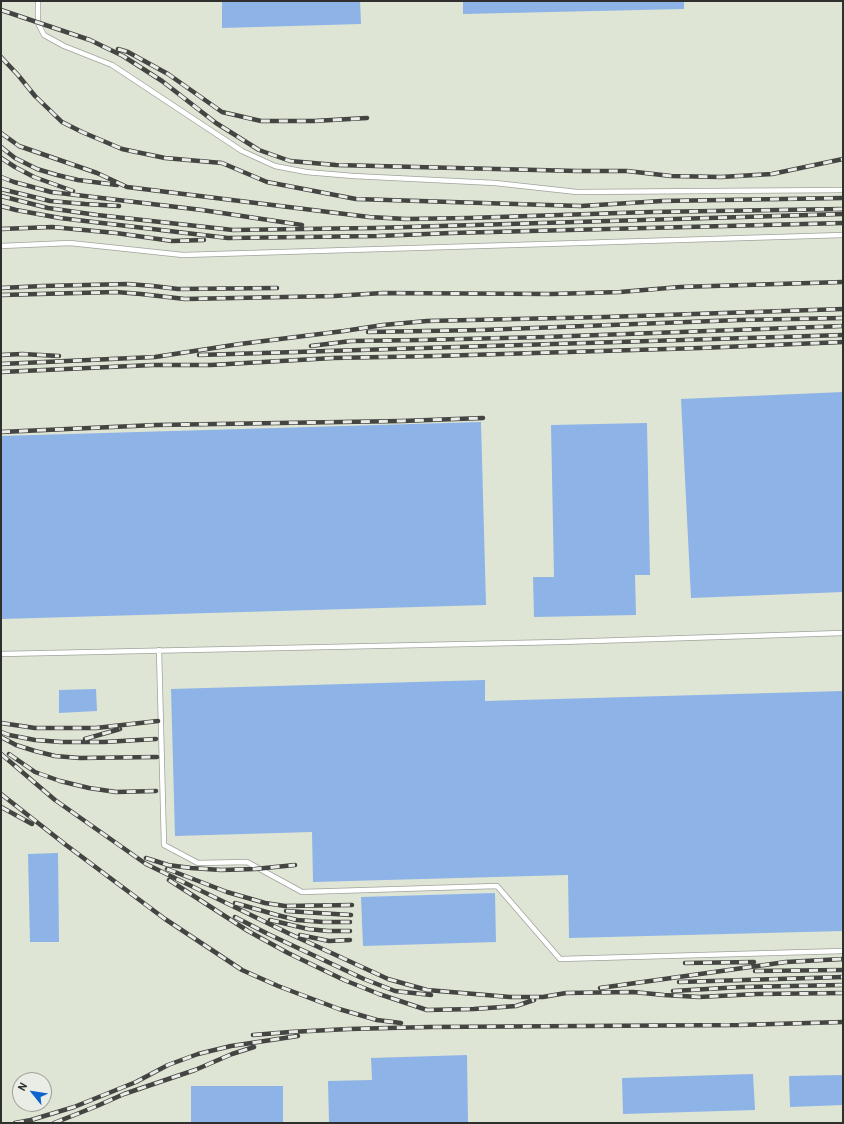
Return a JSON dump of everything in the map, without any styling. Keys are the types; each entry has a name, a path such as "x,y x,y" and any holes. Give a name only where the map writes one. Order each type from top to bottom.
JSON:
{"lane":[{"path":"38,1 38,23 44,35 64,46 112,65 242,151 275,166 306,172 352,176 495,183 577,192 843,190"},
{"path":"1,246 70,243 183,255 843,234"},
{"path":"1,654 561,642 843,633"},
{"path":"159,650 164,845 198,863 247,862 302,892 497,886 560,959 843,951"}],"shaded area":[{"path":"1,1 843,1 843,1123 1,1123"}],"building":[{"path":"222,1 360,1 361,24 222,28"},
{"path":"463,1 684,1 684,9 463,14"},
{"path":"843,392 843,592 691,598 681,399"},
{"path":"481,422 486,605 1,619 1,436"},
{"path":"647,423 650,575 635,575 636,615 534,617 533,577 554,577 551,425"},
{"path":"485,680 485,701 843,691 843,931 569,938 568,875 313,882 312,832 175,836 171,689"},
{"path":"96,689 97,711 59,713 59,690"},
{"path":"58,853 59,942 30,942 28,854"},
{"path":"495,893 496,942 363,946 361,897"},
{"path":"467,1055 468,1123 329,1123 328,1081 372,1080 371,1058"},
{"path":"753,1074 755,1110 623,1114 622,1078"},
{"path":"843,1075 843,1105 790,1107 789,1076"},
{"path":"191,1086 283,1086 283,1123 191,1123"}],"railway":[{"path":"1,10 90,40 123,56 162,81 216,123 259,150 290,161 336,165 627,171 671,176 721,177 772,174 843,159"},
{"path":"118,49 128,52 168,74 222,112 261,121 314,121 367,118"},
{"path":"1,57 35,96 62,122 122,149 165,158 222,163 267,182 356,199 581,206 662,201 843,198"},
{"path":"1,133 19,146 97,173 127,187 369,217 406,219 469,218 650,212 843,209"},
{"path":"1,147 15,158 37,169 78,180 117,185"},
{"path":"1,158 34,177 73,191"},
{"path":"1,177 51,192 202,210 302,225"},
{"path":"1,189 50,201 119,206"},
{"path":"1,196 48,208 233,230 374,228 843,214"},
{"path":"1,206 60,218 228,238 378,236 843,223"},
{"path":"1,229 52,227 116,233 172,241 204,240"},
{"path":"1,295 116,292 185,299 334,296 383,293 552,294 620,292 680,287 843,282"},
{"path":"1,288 128,284 178,289 277,288"},
{"path":"1,364 155,357 383,325 427,321 843,309"},
{"path":"368,332 482,330 739,320 843,318"},
{"path":"311,346 351,341 545,337 843,326"},
{"path":"199,355 843,335"},
{"path":"1,372 153,365 211,365 333,358 700,348 843,342"},
{"path":"1,355 22,354 59,356"},
{"path":"1,432 156,425 402,421 483,418"},
{"path":"1,723 35,728 96,728 158,721"},
{"path":"85,739 120,729"},
{"path":"1,732 35,740 61,742 104,742 156,739"},
{"path":"1,737 16,745 55,756 80,758 157,757"},
{"path":"1,754 55,800 146,864 290,934 388,979 427,990 510,997 543,997 566,993 633,992 699,997 757,994 843,993"},
{"path":"9,754 35,772 60,781 89,788 116,792 156,791"},
{"path":"1,794 165,919 242,970 278,986 339,1009 377,1020 401,1023"},
{"path":"1,807 32,824"},
{"path":"146,858 168,865 221,870 255,869 295,865"},
{"path":"167,869 227,892 265,903 285,906 352,905"},
{"path":"169,880 248,931 288,953 344,980 379,994 427,1010 516,1006 534,1000"},
{"path":"235,903 297,920 350,922"},
{"path":"286,911 351,915"},
{"path":"235,917 364,979 395,991 431,995"},
{"path":"270,920 308,929 350,931"},
{"path":"300,935 329,941 350,940"},
{"path":"600,988 786,962 843,959"},
{"path":"685,963 754,962"},
{"path":"755,971 843,970"},
{"path":"679,982 843,977"},
{"path":"673,991 741,987 843,985"},
{"path":"253,1035 349,1029 429,1027 739,1025 843,1022"},
{"path":"15,1123 31,1120 74,1107 136,1082 168,1065 198,1054 231,1046 298,1036"},
{"path":"54,1123 124,1094 195,1070 232,1054 254,1047"}]}
